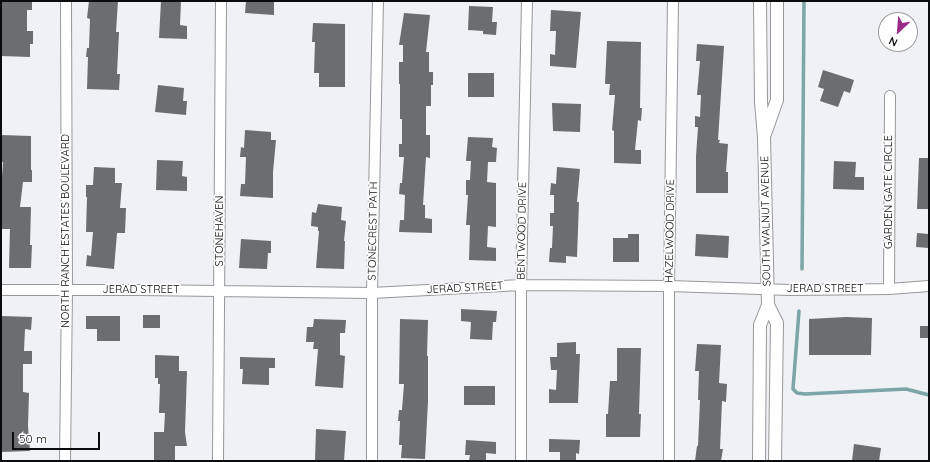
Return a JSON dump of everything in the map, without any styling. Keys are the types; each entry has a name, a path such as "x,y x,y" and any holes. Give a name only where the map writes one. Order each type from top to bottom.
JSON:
{"street":[{"name":"NORTH RANCH ESTATES BOULEVARD","path":"65,461 67,290 66,1"},
{"name":"STONEHAVEN","path":"218,461 221,1"},
{"name":"STONECREST PATH","path":"372,461 372,293 378,1"},
{"name":"BENTWOOD DRIVE","path":"521,461 521,285 527,1"},
{"name":"HAZELWOOD DRIVE","path":"669,461 669,286 673,1"},
{"name":"SOUTH WALNUT AVENUE","path":"759,461 760,324 768,305 764,137 760,102 760,1"},
{"name":"SOUTH WALNUT AVENUE","path":"764,137 777,100 777,1"},
{"name":"GARDEN GATE CIRCLE","path":"889,289 890,96"},
{"name":"JERAD STREET","path":"1,290 372,293 521,285 669,286 768,289 889,289 929,286"},
{"name":"SOUTH WALNUT AVENUE","path":"768,305 777,323 775,461"}],"building":[{"path":"1,1 32,1 32,10 27,10 27,31 33,31 33,44 30,44 30,57 1,56"},
{"path":"89,1 118,1 116,32 119,32 117,74 120,74 119,90 87,89 88,57 86,57 87,48 89,48 90,19 87,18"},
{"path":"161,1 181,1 180,25 187,26 187,39 159,38"},
{"path":"246,1 274,1 274,15 245,13"},
{"path":"469,6 493,7 492,22 497,22 496,35 483,34 483,31 468,30"},
{"path":"551,10 581,12 576,68 550,66 550,54 555,55 556,31 550,31"},
{"path":"404,13 430,15 426,52 429,52 429,72 433,72 433,85 431,85 431,106 426,106 426,135 430,135 430,158 426,157 423,205 425,205 425,218 432,219 432,233 399,232 400,220 404,220 405,195 399,194 400,183 402,183 404,157 399,157 399,144 402,144 402,119 400,119 399,62 403,62 403,45 399,45"},
{"path":"313,23 345,24 345,87 319,87 319,73 314,73 315,42 312,42"},
{"path":"607,41 641,42 640,108 642,108 641,121 638,120 635,150 641,150 641,164 614,163 614,131 612,130 615,95 609,95 610,84 605,84"},
{"path":"697,44 724,46 718,140 720,140 719,143 728,144 726,172 728,172 728,193 696,193 698,127 695,127 695,116 700,117 701,95 697,95 700,61 696,61"},
{"path":"823,70 854,80 850,93 844,91 838,107 820,101 824,89 818,87"},
{"path":"468,73 494,73 494,97 468,97"},
{"path":"158,85 184,88 183,101 187,101 186,115 155,112"},
{"path":"552,103 581,104 580,132 553,131"},
{"path":"245,130 271,132 271,140 276,140 273,172 273,198 240,196 241,184 245,184 246,157 240,157 241,147 244,148"},
{"path":"1,135 31,136 32,182 23,182 20,207 31,207 31,268 9,268 10,229 1,229 3,162 1,162"},
{"path":"468,137 493,138 492,147 497,148 496,162 488,162 487,182 496,183 496,227 488,226 487,247 496,248 496,261 469,260 470,225 466,225 468,195 466,195 466,180 470,180 471,161 466,161"},
{"path":"919,158 929,158 929,209 917,209"},
{"path":"157,160 183,161 182,176 187,177 187,191 156,190"},
{"path":"834,161 856,162 855,177 864,177 864,190 833,189"},
{"path":"94,167 115,168 115,183 122,183 120,208 126,208 125,233 117,233 114,269 86,266 87,255 91,256 93,232 86,232 86,185 93,185"},
{"path":"557,167 580,169 577,202 579,202 577,257 566,256 566,263 549,262 550,248 552,248 553,226 550,226 550,213 554,213 554,195 550,195 551,183 556,184"},
{"path":"318,204 342,207 341,220 346,221 344,269 316,268 319,231 318,227 311,226 312,212 316,213"},
{"path":"917,233 929,234 929,248 916,247"},
{"path":"628,234 639,234 639,262 613,262 613,238 628,238"},
{"path":"696,234 729,236 728,258 695,256"},
{"path":"241,239 271,241 271,253 268,253 267,269 239,268"},
{"path":"461,309 497,311 496,322 493,322 492,340 470,339 471,322 461,321"},
{"path":"143,315 160,315 160,328 143,328"},
{"path":"2,316 32,317 31,330 25,329 24,351 32,351 32,364 23,364 23,392 29,393 28,426 30,451 1,452"},
{"path":"86,316 120,316 120,341 97,341 97,329 86,329"},
{"path":"846,317 872,318 871,355 809,355 809,319"},
{"path":"314,319 346,320 345,333 340,333 340,355 345,356 343,388 315,386 318,349 313,349 314,342 306,342 307,327 313,327"},
{"path":"400,319 428,320 428,401 425,459 401,458 402,445 399,445 400,421 398,421 399,410 402,410 404,384 399,384"},
{"path":"920,326 929,326 929,338 920,338"},
{"path":"576,342 576,354 580,354 578,403 549,403 549,389 556,390 557,370 551,370 550,357 557,357 557,343"},
{"path":"697,344 721,345 719,383 727,384 726,402 722,401 720,449 723,449 721,461 695,461 698,446 700,400 698,400 699,371 695,371"},
{"path":"617,348 641,348 639,414 641,414 640,437 606,437 606,414 608,414 610,381 617,381"},
{"path":"155,355 179,356 179,371 187,371 185,432 187,446 175,446 175,461 154,461 154,432 164,432 165,413 159,413 160,384 158,384 158,378 155,378"},
{"path":"240,357 275,358 275,368 269,368 269,385 242,384 243,369 240,369"},
{"path":"464,386 495,386 495,405 464,405"},
{"path":"316,429 346,431 344,461 315,461"},
{"path":"549,439 580,440 579,454 576,453 576,461 560,461 560,452 549,452"},
{"path":"466,440 496,442 496,454 486,453 486,461 469,461 470,455 465,455"},
{"path":"854,444 881,448 879,461 852,461"}],"waterway":[{"path":"802,269 804,1"},
{"path":"799,311 793,389 797,393 805,394 906,389 929,395"}]}
